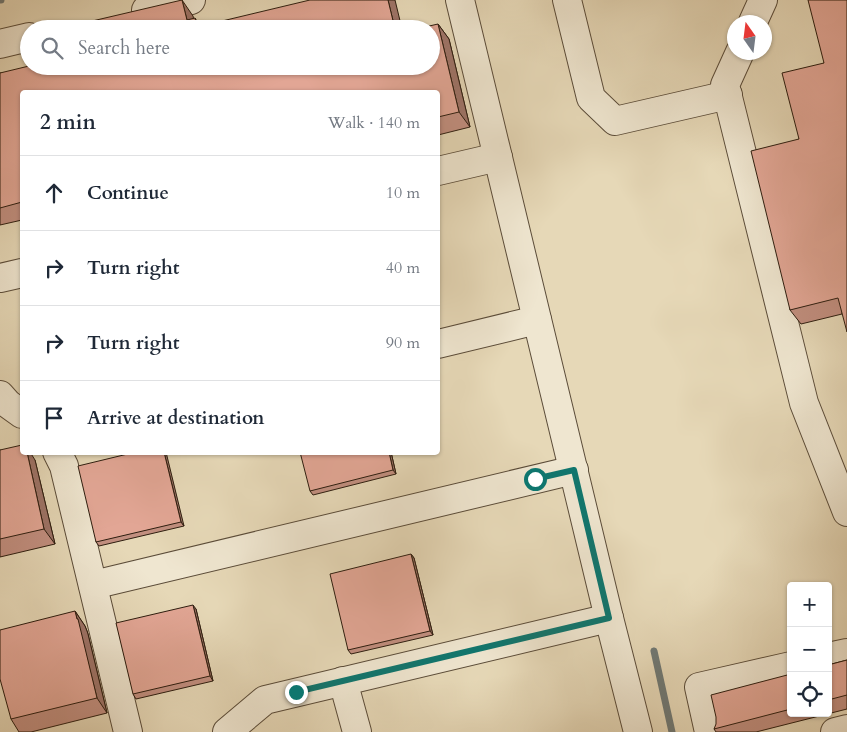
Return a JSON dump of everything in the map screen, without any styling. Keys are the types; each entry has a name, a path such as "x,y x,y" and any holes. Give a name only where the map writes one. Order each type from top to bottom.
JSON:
{"lane":[{"path":"124,16 191,0"},
{"path":"460,0 638,732"},
{"path":"567,0 591,98 615,122 728,95"},
{"path":"756,15 763,0"},
{"path":"0,44 20,39"},
{"path":"736,60 725,85 804,403 847,512"},
{"path":"440,172 498,157"},
{"path":"0,278 20,273"},
{"path":"440,344 537,320"},
{"path":"0,394 8,404 20,413"},
{"path":"58,455 64,466 128,732"},
{"path":"93,585 574,470"},
{"path":"227,732 265,700 609,618"},
{"path":"832,656 847,653"},
{"path":"709,732 699,687 787,667"},
{"path":"344,681 357,732"},
{"path":"835,732 847,729"}],"building":[{"path":"182,0 187,20 96,20"},
{"path":"310,0 388,0 393,20 226,20"},
{"path":"808,0 847,0 847,332 838,298 790,310 751,151 799,139 782,73 824,63"},
{"path":"440,32 459,112 440,117 440,90 20,90 20,203 0,208 0,73 20,68 20,75 440,75"},
{"path":"20,445 20,455 28,455 44,529 0,539 0,450"},
{"path":"124,455 165,455 181,522 96,542 78,466"},
{"path":"301,455 390,455 393,470 310,491"},
{"path":"411,554 430,631 348,650 330,574"},
{"path":"193,605 210,676 133,694 116,623"},
{"path":"75,611 97,698 11,719 0,679 0,630"},
{"path":"847,660 847,695 832,699 832,672 832,664"},
{"path":"787,675 787,710 714,729 716,717 711,695"}],"waterway":[{"path":"654,651 672,732"}],"route":[{"path":"296,692 609,618 574,470 535,479"}]}
